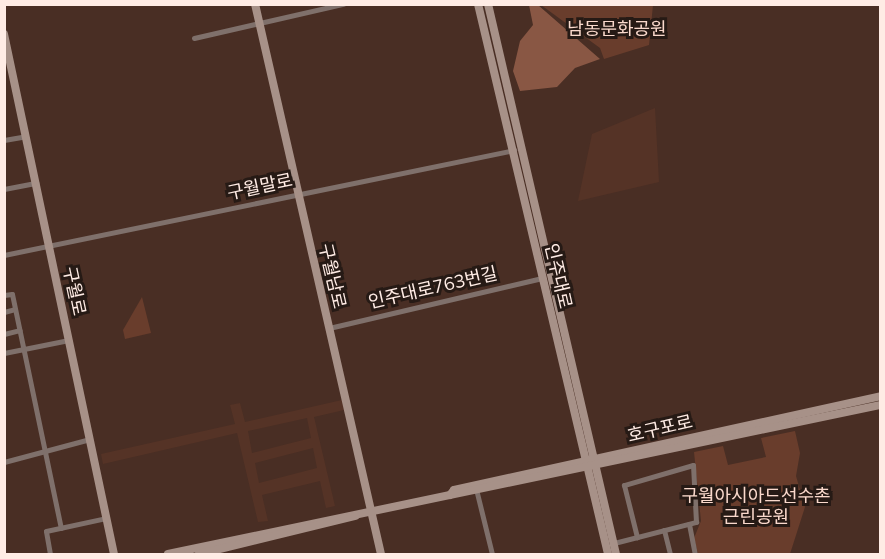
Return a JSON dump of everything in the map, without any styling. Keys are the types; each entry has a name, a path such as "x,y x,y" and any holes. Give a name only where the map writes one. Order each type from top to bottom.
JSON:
{"main road":[{"name":"구월남로","path":"255,4 381,555"},
{"name":"인주대로","path":"478,4 517,149 590,464 608,555"},
{"name":"인주대로","path":"488,4 543,279 590,464 616,555"},
{"name":"구월로","path":"4,34 7,57 26,136 114,555"},
{"name":"호구포로","path":"168,555 450,495 477,493 880,396"},
{"name":"호구포로","path":"450,495 454,490 880,405"},
{"name":"호구포로","path":"199,555 355,516"}],"street":[{"path":"194,38 343,4"},
{"path":"4,140 26,136"},
{"name":"구월말로","path":"4,255 517,149"},
{"path":"4,189 36,183"},
{"name":"인주대로763번길","path":"329,328 543,279"},
{"path":"4,295 12,294 61,528"},
{"path":"4,312 15,309"},
{"path":"4,334 20,330"},
{"path":"4,353 69,340"},
{"path":"4,462 90,439"},
{"path":"614,543 689,524 697,520 693,465 624,485 637,537"},
{"path":"477,493 492,555"},
{"path":"50,555 46,531 106,518"},
{"path":"689,524 695,555"},
{"path":"664,530 670,555"}],"shaded area":[{"path":"529,5 538,5 600,59 575,68 557,87 520,91 513,71 520,41 533,25"},
{"path":"655,108 659,182 578,201 592,134"},
{"path":"342,400 344,410 314,417 335,506 326,508 320,481 262,495 268,521 258,522 237,433 103,464 101,454 235,424 230,405 240,403 245,422","holes":["307,418 311,438 252,453 248,431","313,448 317,468 259,483 255,463"]}],"green space":[{"name":"남동문화공원","path":"541,5 653,5 649,45 604,59 600,48"},
{"path":"142,297 151,333 125,339 123,330"},
{"name":"구월아시아드선수촌 근린공원","path":"795,431 800,453 796,476 805,507 790,554 698,554 694,538 701,521 694,452 723,446 728,465 766,457 761,438"}]}
